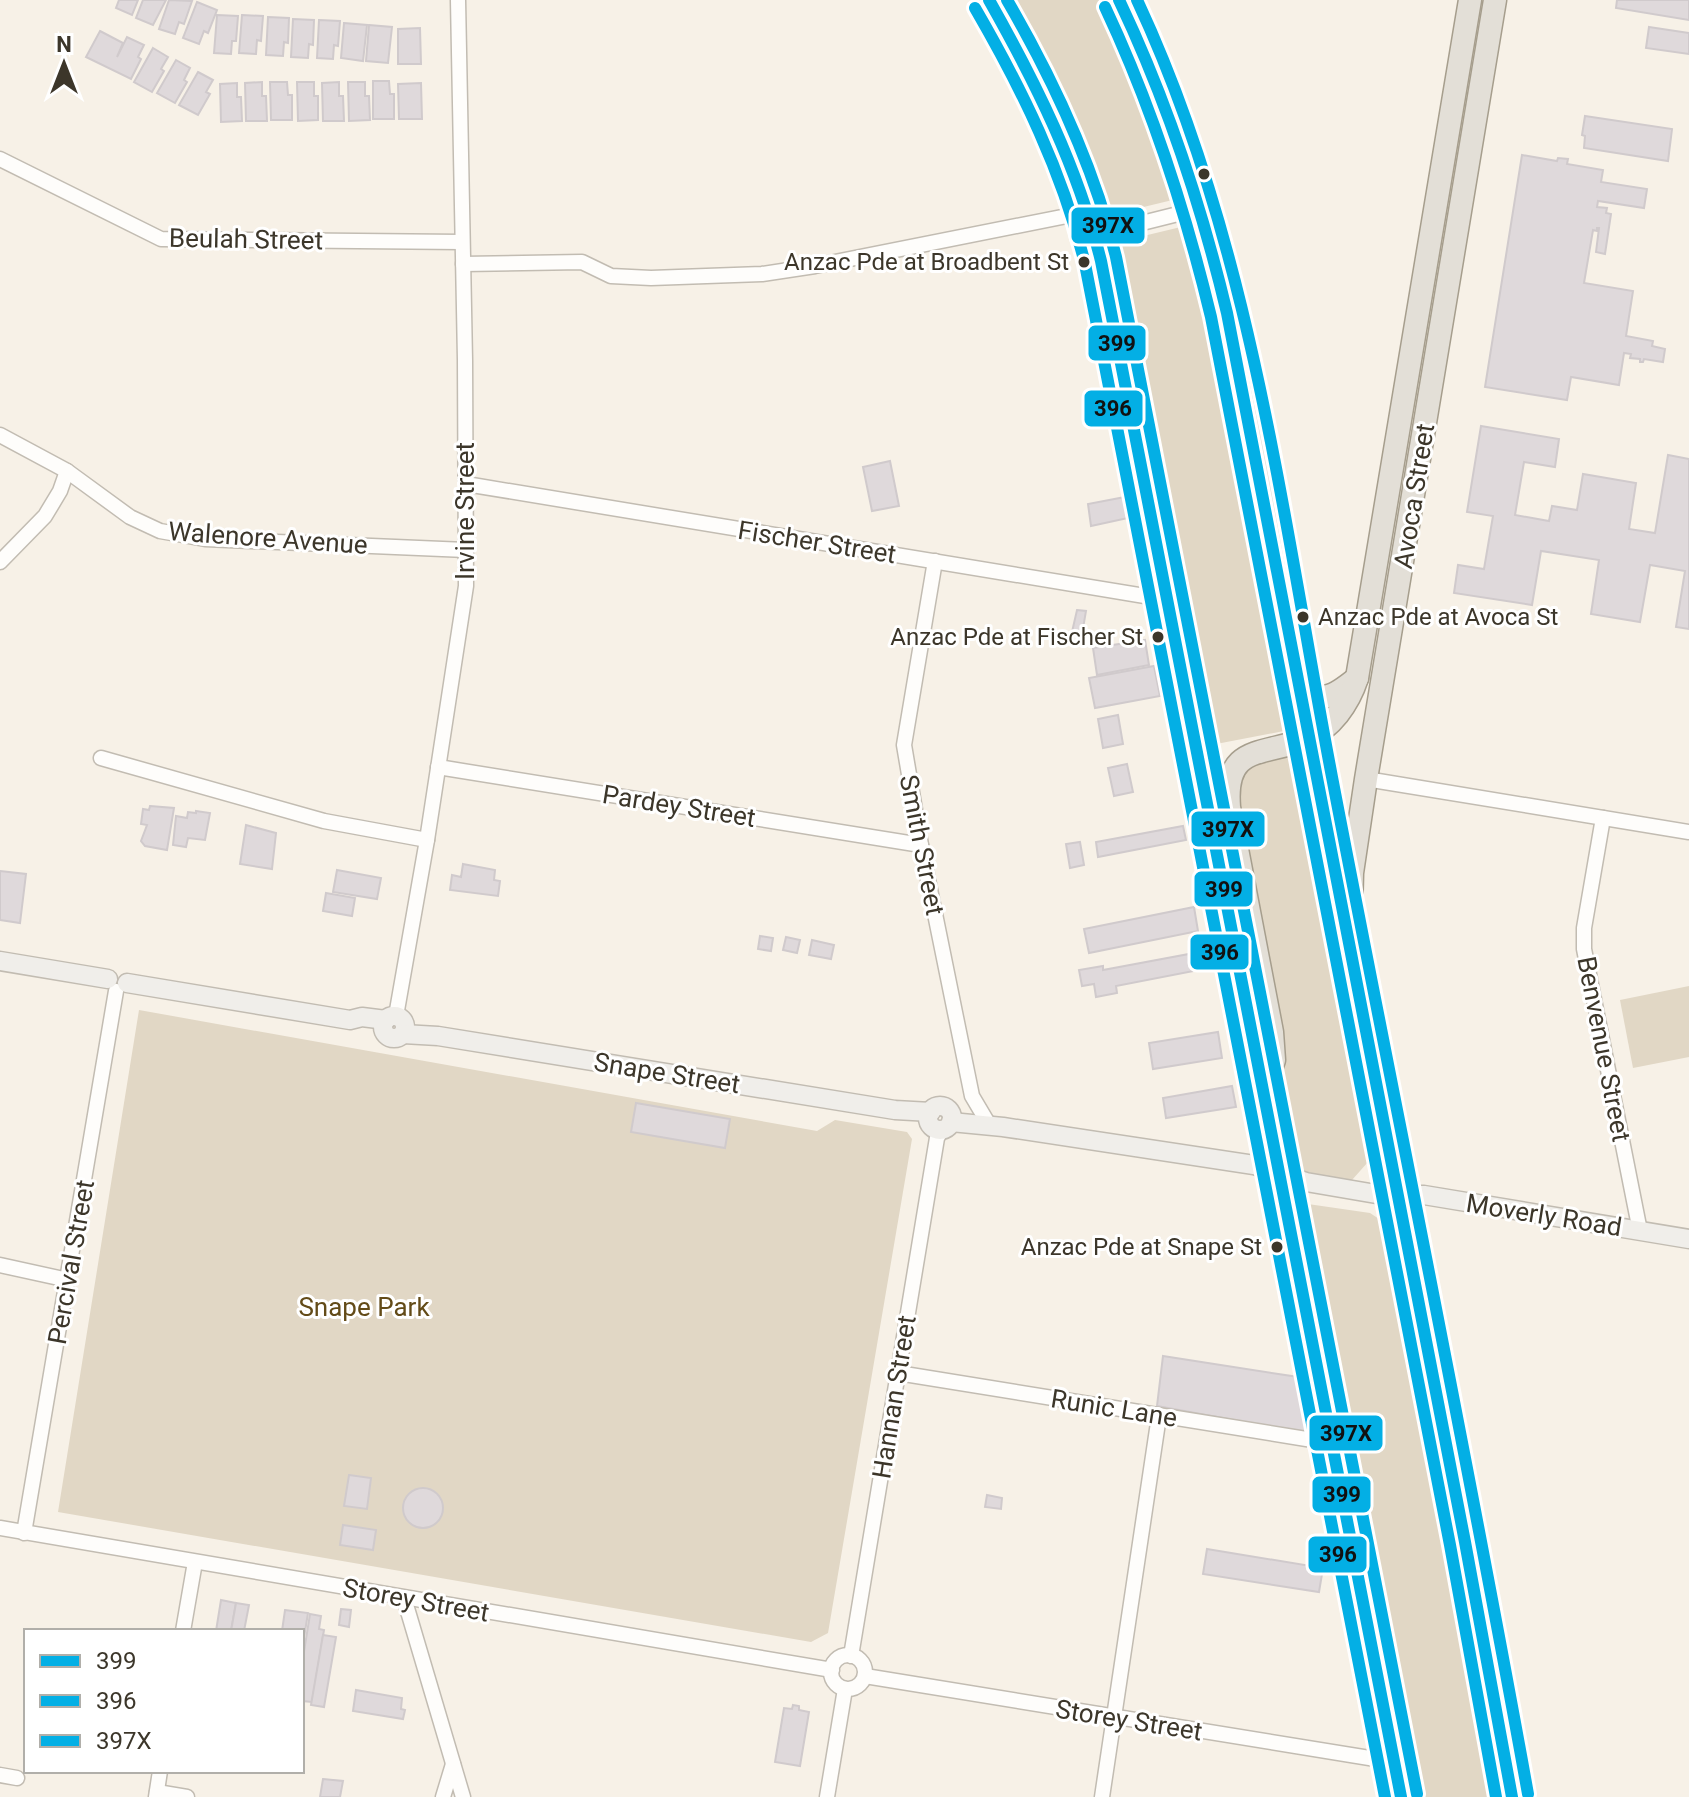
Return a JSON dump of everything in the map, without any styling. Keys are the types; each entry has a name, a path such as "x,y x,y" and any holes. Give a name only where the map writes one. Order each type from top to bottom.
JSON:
{"main road":[{"path":"989,0 1046,107 1068,157 1094,235 1169,600 1401,1797"},
{"path":"1119,0 1181,145 1202,208 1235,345 1512,1797"},
{"name":"Avoca Street","path":"1308,738 1340,713 1350,698 1357,678 1470,0"},
{"name":"Avoca Street","path":"1357,993 1351,900 1366,779 1495,0"},
{"path":"1400,418 1426,423"},
{"path":"1298,675 1313,694 1321,697 1339,693 1357,678"},
{"path":"1263,1089 1274,1060 1272,1032 1231,819 1228,780 1241,759 1308,738"}],"street":[{"name":"Irvine Street","path":"395,1024 466,586 458,0"},
{"name":"Beulah Street","path":"0,159 161,239 462,242"},
{"path":"1094,235 1202,208"},
{"path":"463,264 582,262 611,276 651,278 762,274 1087,212"},
{"name":"Walenore Avenue","path":"0,435 67,471 130,517 160,531 205,539 466,550"},
{"path":"0,562 45,516 60,491 67,471"},
{"name":"Fischer Street","path":"466,484 1169,600"},
{"name":"Smith Street","path":"935,561 904,745 972,1096 995,1125"},
{"path":"101,758 324,821 427,840"},
{"name":"Pardey Street","path":"438,767 921,845"},
{"path":"1366,779 1689,832"},
{"name":"Benvenue Street","path":"1603,818 1584,928 1584,949 1640,1231"},
{"name":"Snape Street","path":"0,961 117,984 350,1020 362,1017 424,1028 438,1036 895,1110 940,1123 995,1125 1254,1165 1318,1184 1399,1195"},
{"name":"Percival Street","path":"24,1533 117,984"},
{"name":"Hannan Street","path":"851,1656 940,1123"},
{"name":"Moverly Road","path":"1399,1195 1424,1195 1689,1239"},
{"path":"0,1265 68,1280"},
{"name":"Runic Lane","path":"898,1373 1331,1443"},
{"path":"1102,1797 1159,1416"},
{"name":"Storey Street","path":"0,1528 832,1670"},
{"path":"183,1629 195,1562"},
{"path":"404,1598 463,1797"},
{"path":"851,1656 862,1663 865,1676 858,1686 845,1689 835,1682 832,1670 839,1659 851,1656"},
{"name":"Storey Street","path":"865,1676 1394,1762"},
{"path":"827,1797 845,1689"},
{"path":"443,1797 453,1763"},
{"path":"160,1773 156,1794 187,1797"},
{"path":"0,1775 17,1778"}],"green space":[{"path":"997,0 1105,0 1139,72 1185,197 1098,218"},
{"path":"1185,226 1209,271 1257,506 1294,729 1211,745 1134,359 1106,245"},
{"path":"1293,753 1302,760 1344,989 1341,1024 1368,1162 1352,1180 1303,1173 1291,1160 1279,1098 1283,1061 1237,808 1240,781 1250,767 1257,762"},
{"path":"1689,986 1689,1057 1633,1068 1620,1000"},
{"name":"Snape Park","path":"139,1010 817,1131 835,1120 907,1132 912,1139 828,1633 811,1642 58,1512"},
{"path":"1301,1203 1370,1213 1388,1225 1497,1797 1415,1797"}],"building":[{"path":"119,0 138,0 132,15 116,8"},
{"path":"143,0 166,0 153,25 136,18"},
{"path":"169,0 192,1 184,24 179,22 175,34 159,29"},
{"path":"1617,0 1689,0 1689,20 1616,8"},
{"path":"197,2 217,10 208,33 204,31 199,44 183,38"},
{"path":"217,15 238,16 236,41 232,41 231,54 214,53"},
{"path":"242,15 263,16 261,41 257,40 256,54 239,53"},
{"path":"268,17 289,18 288,43 284,42 283,56 266,55"},
{"path":"293,19 314,20 313,45 309,44 308,58 291,57"},
{"path":"319,20 340,21 338,46 334,45 333,59 317,58"},
{"path":"344,23 367,25 363,61 341,58"},
{"path":"369,25 392,27 388,63 366,61"},
{"path":"1649,27 1689,33 1689,54 1646,48"},
{"path":"420,28 421,64 398,64 398,29"},
{"path":"100,31 123,43 117,57 127,37 144,45 131,79 86,57"},
{"path":"153,48 168,57 152,92 134,82"},
{"path":"176,60 190,68 184,80 187,82 175,103 157,93"},
{"path":"198,72 213,80 206,92 210,94 198,115 179,105"},
{"path":"373,81 389,81 390,94 394,94 394,119 373,119"},
{"path":"262,82 267,121 246,121 245,83"},
{"path":"270,82 287,82 288,95 292,95 292,120 271,120"},
{"path":"297,82 314,82 314,96 318,96 318,120 298,121"},
{"path":"339,82 344,121 323,121 322,83"},
{"path":"348,82 365,82 370,120 349,121"},
{"path":"237,83 242,121 221,122 220,84"},
{"path":"421,83 422,119 399,119 398,84"},
{"path":"1585,116 1672,129 1668,161 1584,148 1585,136 1582,135"},
{"path":"1522,155 1557,161 1558,158 1568,159 1567,164 1603,170 1601,182 1647,189 1644,208 1598,201 1597,207 1607,208 1606,213 1611,214 1605,254 1596,252 1599,228 1597,228 1597,231 1593,230 1584,283 1633,291 1626,336 1653,341 1652,346 1665,349 1663,362 1644,359 1640,362 1640,359 1630,358 1631,354 1624,353 1619,385 1571,377 1567,400 1485,387"},
{"path":"1481,426 1559,439 1555,467 1524,462 1515,515 1549,521 1552,506 1577,510 1583,474 1636,483 1629,529 1655,533 1668,455 1689,459 1689,629 1676,627 1685,571 1650,565 1640,622 1591,614 1599,560 1541,551 1532,605 1454,593 1458,565 1484,569 1493,516 1467,512"},
{"path":"890,461 899,506 872,511 863,467"},
{"path":"1125,497 1128,518 1091,526 1088,504"},
{"path":"1077,610 1086,611 1082,634 1072,632"},
{"path":"1145,640 1149,665 1097,675 1093,648"},
{"path":"1154,666 1160,696 1095,708 1089,678"},
{"path":"1118,715 1123,744 1103,748 1098,719"},
{"path":"1127,764 1133,792 1114,796 1108,768"},
{"path":"150,806 174,808 167,850 145,846 141,841 147,825 141,824 143,809 149,810"},
{"path":"188,812 210,813 205,840 188,838 186,847 173,845 176,816 187,818"},
{"path":"246,825 276,833 272,869 240,864"},
{"path":"1183,826 1186,840 1098,857 1096,842"},
{"path":"1080,842 1084,865 1070,868 1066,844"},
{"path":"463,864 495,870 494,880 500,881 498,896 450,890 452,875 461,877"},
{"path":"337,870 381,878 377,899 333,892"},
{"path":"0,871 26,874 20,923 0,920"},
{"path":"326,893 355,898 352,916 323,911"},
{"path":"1194,907 1198,931 1089,953 1084,929"},
{"path":"760,936 773,938 771,951 758,949"},
{"path":"786,937 800,940 797,953 783,950"},
{"path":"812,940 834,945 831,959 809,955"},
{"path":"1205,951 1209,968 1116,986 1117,993 1096,997 1094,984 1082,986 1079,970 1103,966 1103,970"},
{"path":"1218,1032 1222,1058 1153,1069 1149,1043"},
{"path":"1232,1086 1236,1107 1166,1118 1163,1098"},
{"path":"636,1103 730,1119 725,1148 631,1132"},
{"path":"1163,1356 1298,1377 1311,1434 1157,1406"},
{"path":"349,1475 371,1478 367,1509 344,1506"},
{"path":"423,1488 437,1494 443,1508 437,1522 423,1528 409,1522 403,1508 409,1494"},
{"path":"987,1495 1002,1498 1001,1509 985,1507"},
{"path":"343,1525 376,1530 373,1550 340,1545"},
{"path":"1207,1549 1323,1568 1319,1592 1203,1574"},
{"path":"221,1600 236,1603 231,1629 216,1629"},
{"path":"236,1603 249,1605 244,1629 231,1629"},
{"path":"341,1609 351,1610 349,1627 339,1625"},
{"path":"285,1610 308,1613 304,1638 304,1629 282,1629"},
{"path":"310,1614 321,1616 319,1629 324,1630 312,1702 304,1701 304,1652"},
{"path":"323,1635 336,1637 324,1707 311,1705"},
{"path":"356,1690 402,1698 401,1709 405,1710 403,1719 353,1711"},
{"path":"793,1705 809,1712 800,1766 775,1762 784,1708 792,1709"},
{"path":"323,1779 343,1781 340,1797 320,1797"}],"transit line":[{"name":"399","path":"989,0 1023,63 1068,159 1101,261 1401,1797"},
{"name":"397X","path":"1007,0 1071,125 1096,190 1116,257 1417,1794"},
{"name":"399","path":"1119,0 1181,154 1227,313 1512,1797"},
{"name":"397X","path":"1137,0 1176,93 1209,188 1236,284 1258,382 1528,1794"},
{"name":"396","path":"1105,7 1138,82 1166,159 1211,317 1450,1545 1496,1797"},
{"name":"396","path":"975,8 1009,69 1053,164 1085,264 1385,1797"}],"place":[{"name":"Anzac Pde at Broadbent St","path":"1084,262"},
{"name":"Anzac Pde at Avoca St","path":"1303,617"},
{"name":"Anzac Pde at Fischer St","path":"1158,637"},
{"name":"Anzac Pde at Snape St","path":"1277,1247"}]}
